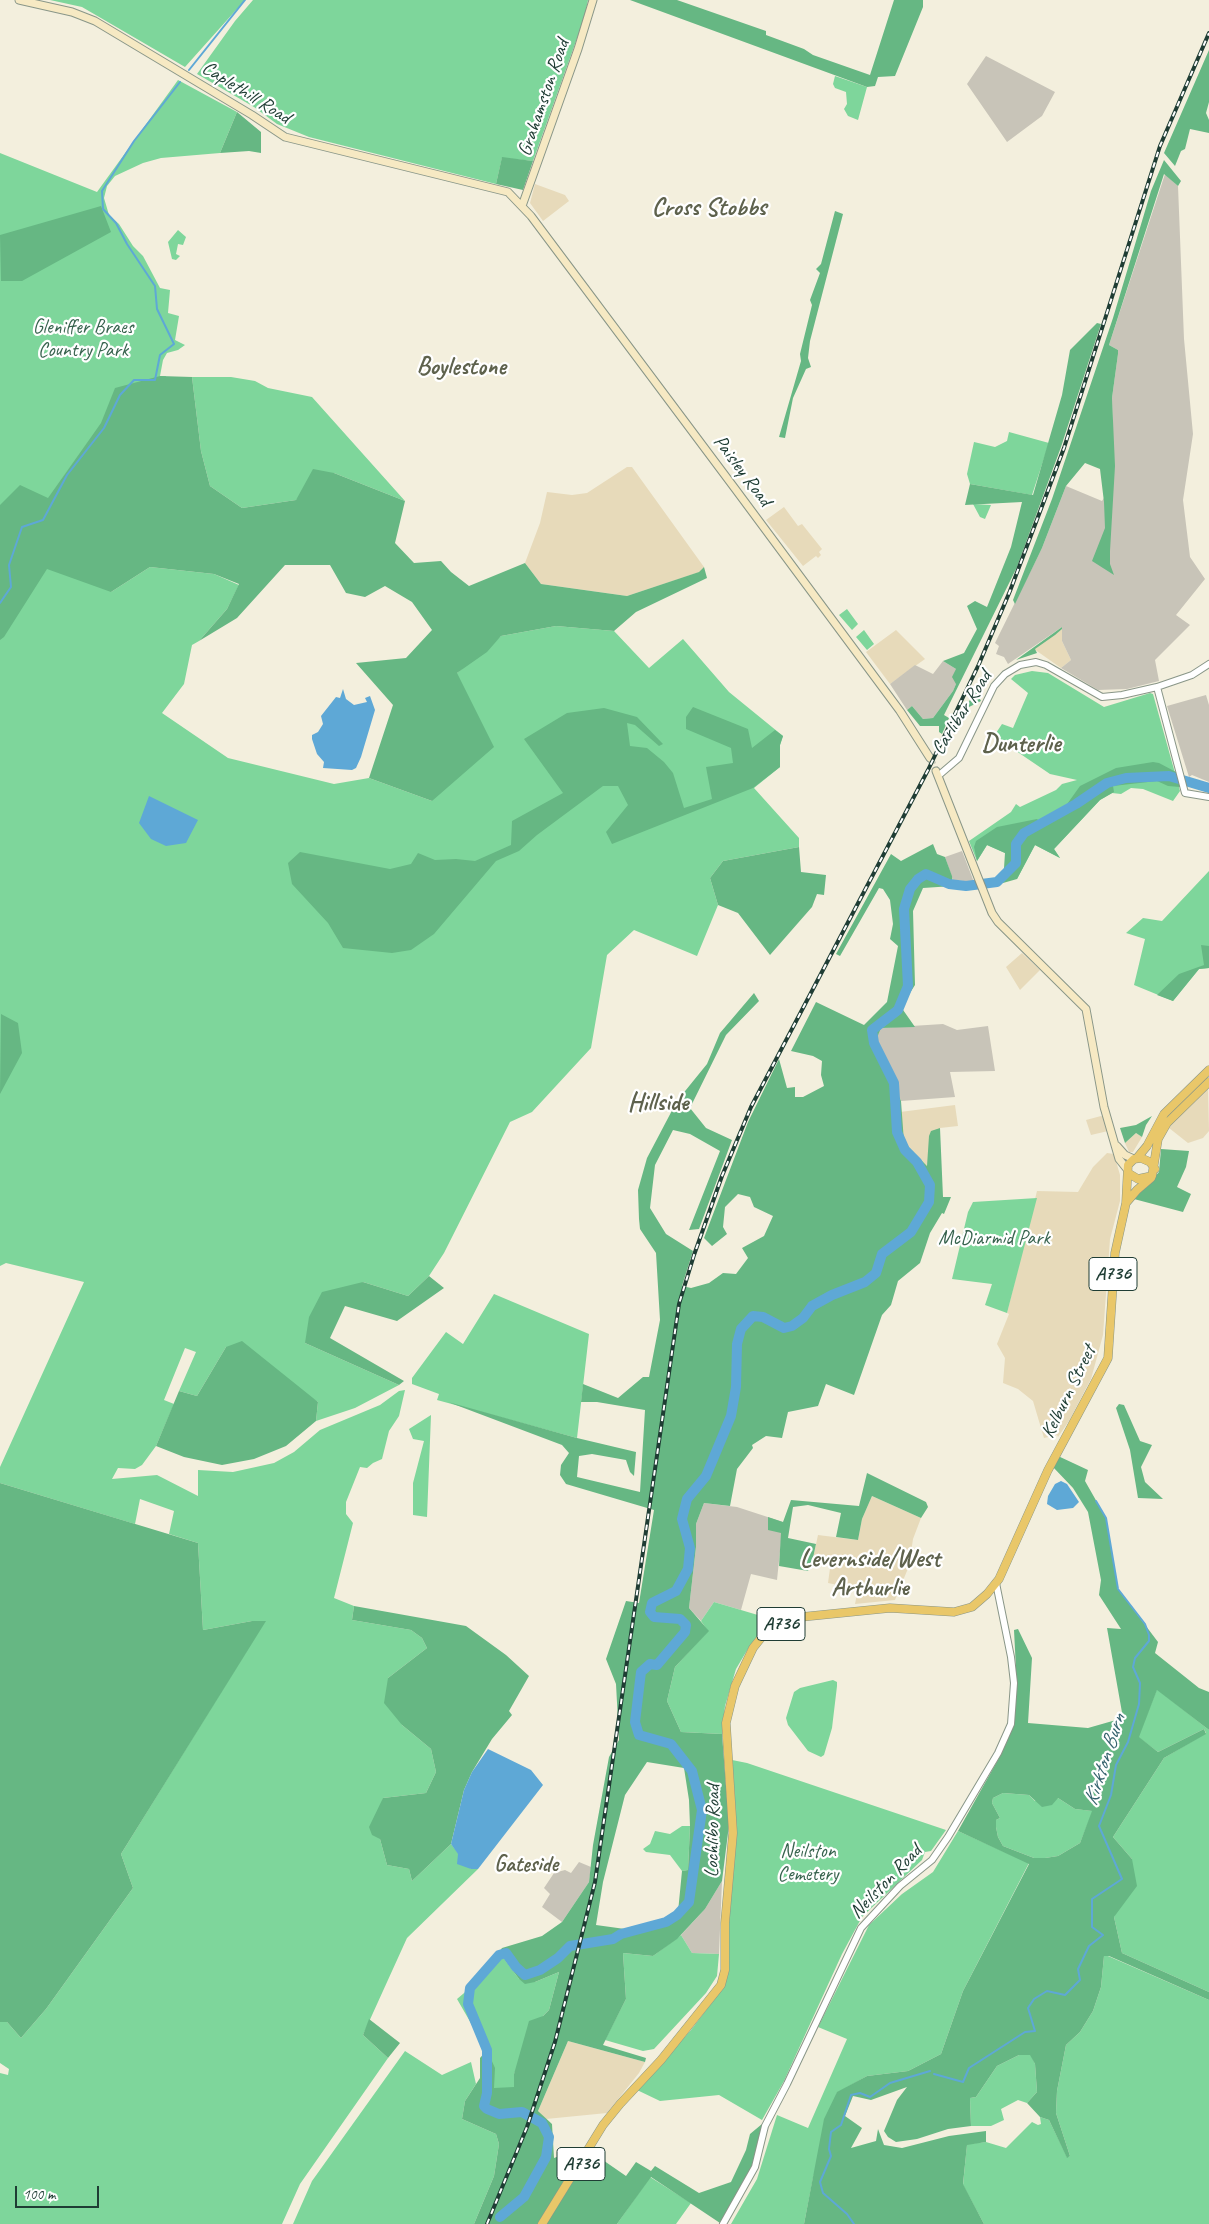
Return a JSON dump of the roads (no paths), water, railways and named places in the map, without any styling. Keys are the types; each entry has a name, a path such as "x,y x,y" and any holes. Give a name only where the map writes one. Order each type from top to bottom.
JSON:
{"main road":[{"name":"Caplethill Road","path":"19,0 72,12 95,21 252,114 285,137 499,189 508,192 522,206"},
{"name":"Grahamston Road","path":"522,206 578,49 592,0"},
{"name":"Paisley Road","path":"522,206 890,697 930,758"},
{"path":"937,774 983,893 998,922 1086,1010 1098,1084 1119,1159 1128,1171 1138,1178 1153,1173"},
{"path":"1128,1171 1135,1158 1147,1146 1164,1114 1209,1070"},
{"path":"1126,1203 1153,1173 1158,1139 1167,1123 1209,1082"},
{"path":"1114,1142 1125,1155 1148,1160 1153,1173"},
{"name":"Kelburn Street","path":"996,1583 1048,1470 1108,1358 1115,1253 1126,1203 1128,1171"},
{"name":"Lochlibo Road","path":"542,2224 570,2182 603,2125 661,2060 721,1985 725,1970 726,1923 733,1832 726,1723 735,1686 753,1648 761,1638 776,1626 801,1617 874,1609 945,1612 967,1609 987,1594 996,1583"}],"street":[{"name":"Carlibar Road","path":"937,774 959,758 994,686 1005,674 1020,665 1036,662 1046,665 1102,696 1122,695 1157,687 1192,675 1209,664"},
{"path":"1157,687 1185,793 1209,797"},
{"name":"Neilston Road","path":"722,2224 755,2167 765,2126 861,1928 900,1886 932,1860 951,1832 1001,1746 1011,1724 1014,1683 1011,1657 996,1583"}],"water":[{"path":"343,689 346,699 354,705 367,702 365,698 370,696 375,710 361,757 356,768 352,770 323,768 324,762 317,754 312,739 312,735 318,732 323,724 321,716 336,697 340,698"},
{"path":"149,796 198,820 186,843 166,846 151,839 139,823"},
{"path":"1061,1481 1067,1484 1079,1502 1073,1508 1057,1510 1047,1504 1048,1496 1055,1484"},
{"path":"488,1749 531,1770 543,1785 478,1869 471,1869 457,1864 458,1854 451,1844 464,1790 472,1772"}],"waterway":[{"path":"189,70 245,0"},
{"path":"0,603 11,587 9,565 22,527 43,520 67,475 104,428 120,395 134,380 155,380 160,355 174,344 157,309 155,286 127,244 116,223 103,209 102,191 134,141 180,82"},
{"path":"500,2217 524,2197 546,2157 549,2137 542,2123 522,2112 499,2114 484,2106 487,2093 487,2050 468,2004 470,1988 499,1955 506,1953 516,1967 525,1975 540,1970 558,1958 570,1946 613,1939 621,1934 666,1922 677,1915 689,1902 702,1810 692,1771 671,1744 639,1735 635,1722 641,1672 650,1664 657,1665 685,1632 686,1625 680,1619 654,1617 650,1612 652,1603 676,1591 688,1569 690,1548 682,1519 687,1499 706,1476 731,1416 736,1387 737,1344 741,1329 753,1316 763,1317 784,1328 792,1326 803,1318 812,1306 832,1295 865,1282 876,1273 882,1254 911,1232 929,1202 930,1185 917,1162 905,1150 897,1132 894,1083 874,1043 872,1030 898,1010 908,986 904,909 910,889 918,879 926,874 949,884 966,886 997,882 1016,863 1016,844 1024,833 1076,804 1107,783 1126,778 1169,776 1209,788"},
{"name":"Kirkton Burn","path":"934,2074 963,2082 969,2068 1025,2032 1035,2031 1028,2008 1034,1999 1047,1991 1065,1995 1080,1980 1078,1969 1089,1946 1103,1935 1092,1927 1092,1899 1122,1879 1099,1826 1111,1795 1116,1765 1128,1742 1139,1704 1140,1683 1133,1667 1135,1658 1149,1641 1149,1635 1145,1624 1118,1589 1106,1518 1096,1501"},
{"name":"Kirkton Burn","path":"854,2224 847,2214 823,2193 820,2182 831,2156 829,2149 831,2132 841,2125 851,2095 860,2093 870,2097 890,2083 930,2071"}],"tunnel":[{"path":"930,758 936,771"}],"railway":[{"path":"487,2224 527,2127 555,2042 595,1882 679,1304 694,1255 722,1176 751,1107 928,770 979,664 1010,591 1064,448 1160,146 1209,33"}],"district":[{"name":"Cross Stobbs","path":"709,208"},
{"name":"Boylestone","path":"461,367"},
{"name":"Dunterlie","path":"1021,744"},
{"name":"Hillside","path":"658,1103"},
{"name":"Levernside/West Arthurlie","path":"870,1574"},
{"name":"Gateside","path":"526,1865"}],"park label":[{"name":"Gleniffer Braes Country Park","path":"83,340"},
{"name":"McDiarmid Park","path":"994,1239"},
{"name":"Neilston Cemetery","path":"808,1864"}]}
